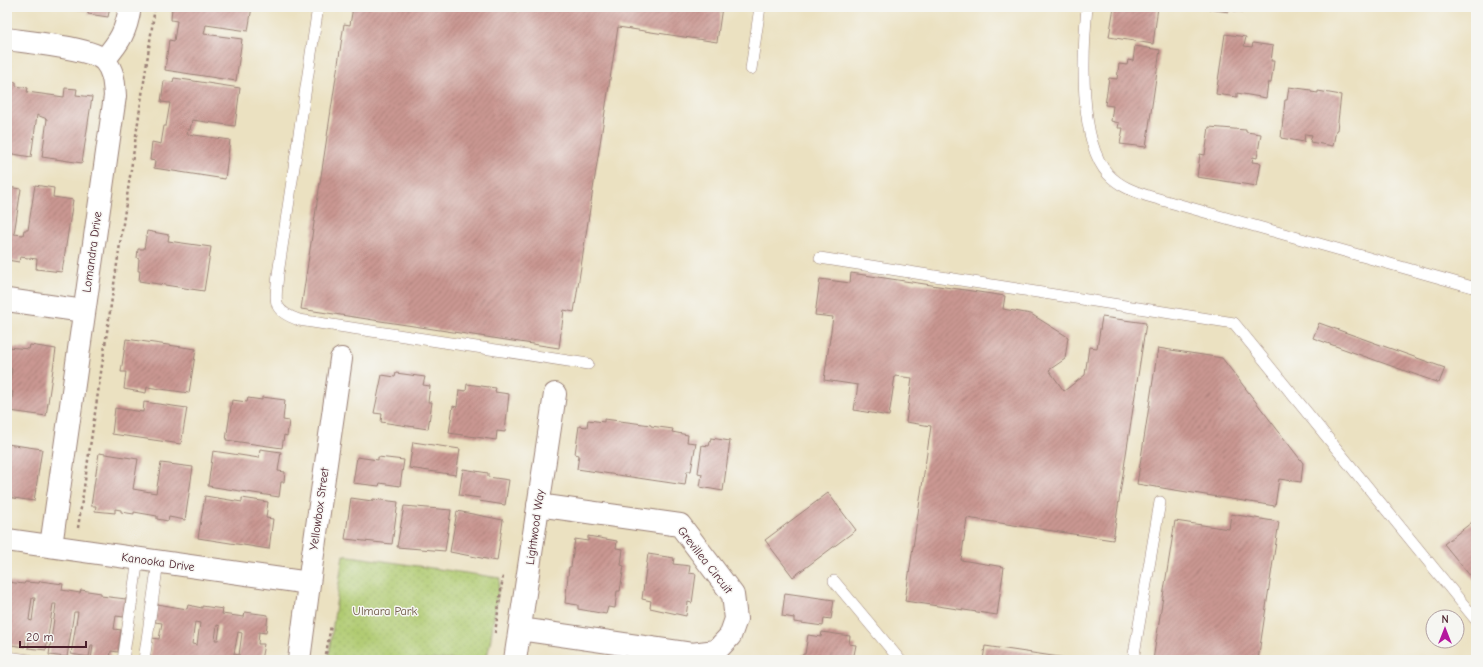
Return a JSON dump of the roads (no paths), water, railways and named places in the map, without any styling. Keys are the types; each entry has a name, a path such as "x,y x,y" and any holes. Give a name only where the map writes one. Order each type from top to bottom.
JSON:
{"street":[{"path":"7,39 88,52 104,60 121,39 128,20 130,7"},
{"name":"Lomandra Drive","path":"51,546 115,96 114,76 104,60"},
{"path":"7,300 84,311"},
{"name":"Yellowbox Street","path":"299,660 341,359"},
{"name":"Lightwood Way","path":"515,660 555,394"},
{"name":"Grevillea Circuit","path":"520,629 652,654 692,654 716,652 730,636 736,619 733,595 680,525 538,505"},
{"name":"Kanooka Drive","path":"7,540 309,583"}],"lane":[{"path":"318,7 278,274 276,300 279,310 286,316 299,320 588,364"},
{"path":"751,69 760,7"},
{"path":"1088,7 1084,69 1090,135 1102,167 1119,183 1128,189 1148,196 1476,288"},
{"path":"820,258 1234,323 1476,620"},
{"path":"1133,660 1160,502"},
{"path":"123,660 148,560"},
{"path":"144,660 148,560"},
{"path":"834,581 900,660"},
{"path":"7,657 29,660"}],"park label":[{"name":"Ulmara Park","path":"385,611"}]}
